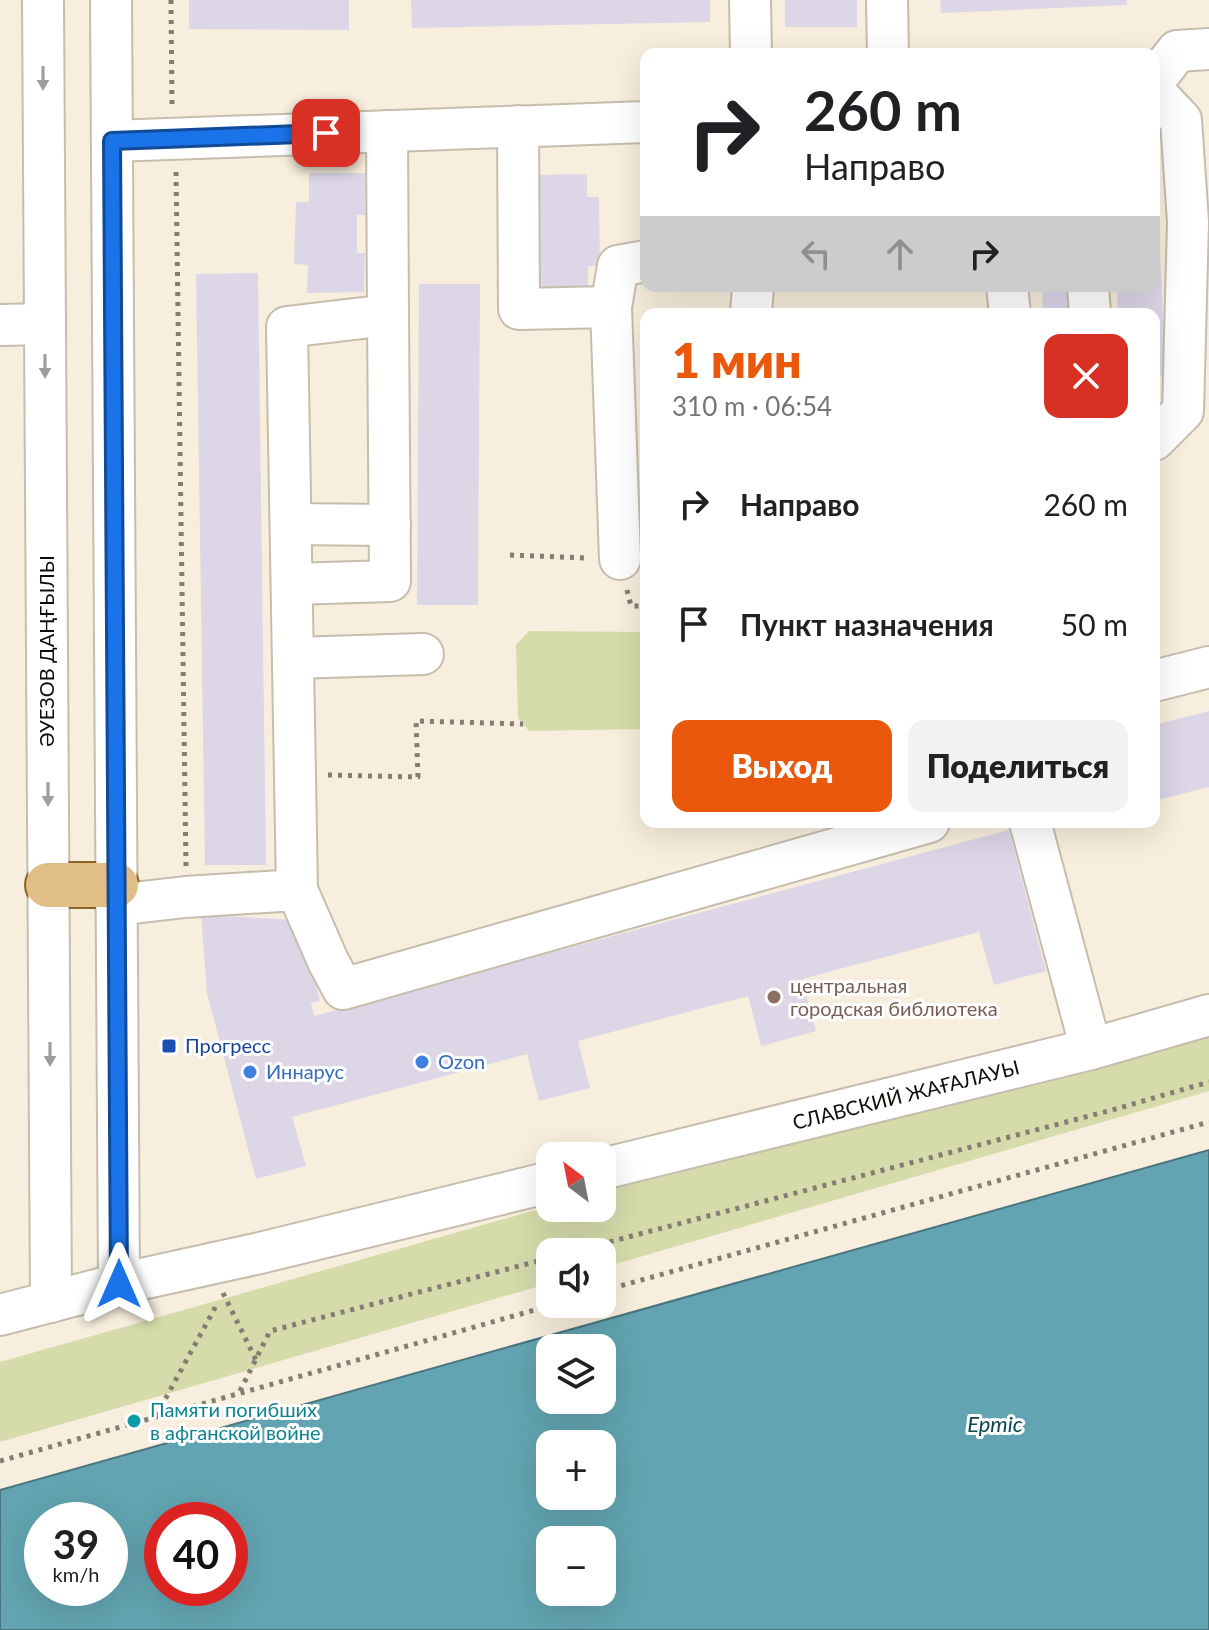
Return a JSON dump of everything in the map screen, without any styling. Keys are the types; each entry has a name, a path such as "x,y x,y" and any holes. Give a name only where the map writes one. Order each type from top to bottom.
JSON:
{"main road":[{"path":"48,885 116,895"}],"street":[{"name":"ӘУЕЗОВ ДАҢҒЫЛЫ","path":"43,0 51,1302"},
{"path":"111,0 119,1284"},
{"path":"750,0 751,48"},
{"path":"887,0 888,48"},
{"path":"1160,73 1177,51 1209,49"},
{"path":"1160,99 1181,120 1188,222 1183,411 1160,434"},
{"path":"112,141 640,122"},
{"path":"518,126 519,309 611,307"},
{"path":"292,584 390,581 387,131"},
{"path":"620,559 611,307 618,266 640,262"},
{"path":"388,315 287,327 297,890 343,989 908,828"},
{"path":"0,325 45,324"},
{"path":"291,524 390,525"},
{"path":"293,658 423,654"},
{"path":"1160,679 1209,667"},
{"path":"1032,828 1091,1049"},
{"path":"116,895 185,897 297,890"},
{"name":"СЛАВСКИЙ ЖАҒАЛАУЫ","path":"616,1166 1091,1049 1209,1015"},
{"path":"0,1315 536,1185"}],"path":[{"path":"171,0 177,200 185,897"},
{"path":"295,775 418,777 416,721 523,724"},
{"path":"616,1240 1209,1082"},
{"path":"616,1287 1209,1122"},
{"path":"239,1392 270,1331 536,1262"},
{"path":"209,1264 256,1360"},
{"path":"155,1417 216,1306"},
{"path":"0,1461 536,1310"}],"green space":[{"path":"529,631 640,632 640,729 529,731 518,718 516,645"},
{"path":"1209,1019 1209,1091 616,1264 616,1238 536,1238 536,1287 0,1442 0,1362 536,1210 536,1222 616,1222 616,1187"}],"water":[{"name":"Ертіс","path":"1209,1150 1209,1630 0,1630 0,1490 536,1339 536,1414 616,1414 616,1334 555,1334"}],"building":[{"path":"189,0 349,0 349,30 189,29"},
{"path":"411,0 710,0 710,22 412,28"},
{"path":"785,0 857,0 857,27 785,27"},
{"path":"940,0 1127,0 1127,5 941,13"},
{"path":"309,173 365,173 365,215 357,215 357,253 365,253 364,292 307,293 308,265 294,264 296,202 309,202"},
{"path":"587,174 587,197 599,197 600,266 588,266 588,288 534,289 533,251 539,251 539,210 533,210 533,175"},
{"path":"1160,255 1166,371 1160,376 1160,308 1118,308 1117,292 1160,292"},
{"path":"258,273 266,865 205,865 196,274"},
{"path":"419,284 480,284 478,605 417,605"},
{"path":"1042,292 1075,292 1074,308 1043,308"},
{"path":"1209,711 1209,787 1160,799 1160,723"},
{"path":"1009,830 1046,971 994,985 979,932 802,979 816,1031 761,1046 748,996 578,1041 590,1088 539,1101 527,1054 292,1117 306,1166 256,1179 207,993 201,915 299,920 320,1001 311,1003 314,1016"}],"place":[{"name":"центральная городская библиотека","path":"774,997"},
{"name":"Прогресс","path":"169,1046"},
{"name":"Ozon","path":"422,1062"},
{"name":"Иннарус","path":"250,1072"},
{"name":"Памяти погибших в афганской войне","path":"134,1421"}],"route":[{"path":"119,1284 112,141 326,133"}]}
